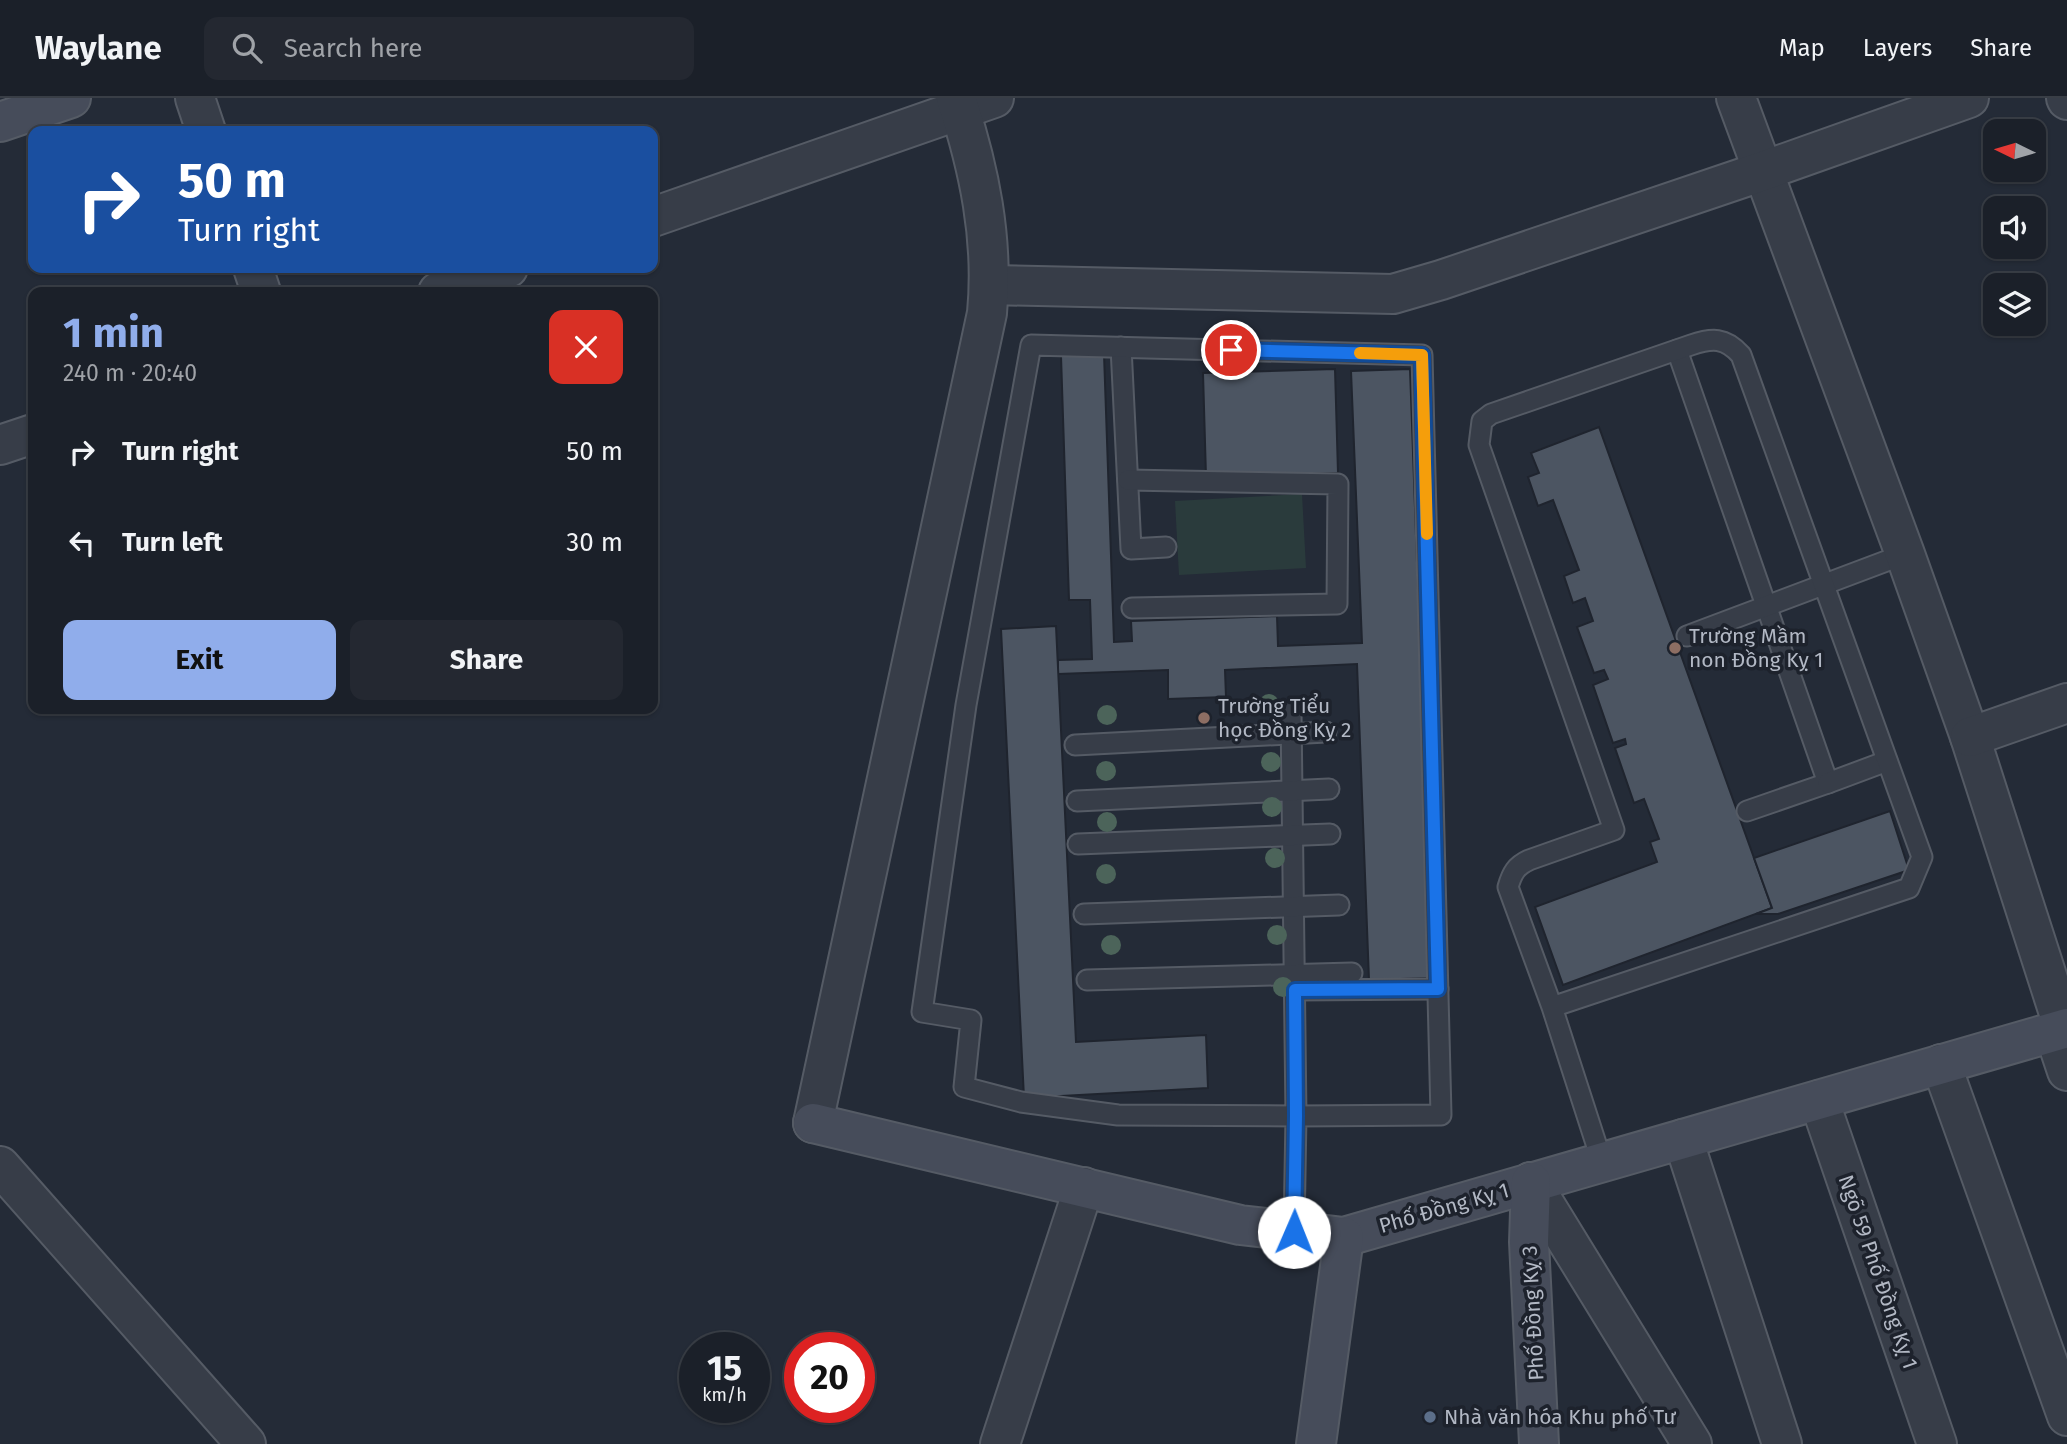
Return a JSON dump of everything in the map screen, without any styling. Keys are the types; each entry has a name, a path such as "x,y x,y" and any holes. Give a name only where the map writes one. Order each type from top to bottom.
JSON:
{"street":[{"path":"0,122 71,98"},
{"path":"195,98 204,126"},
{"path":"1736,98 1905,554 1969,737 2062,1029 2067,1071"},
{"path":"658,215 970,102 989,240 990,285 1393,294 1763,171 1969,98"},
{"path":"453,287 493,273"},
{"name":"Phố Đồng Kỵ 1","path":"990,285 985,326 813,1123 1240,1225 1343,1237 2062,1029"},
{"path":"0,445 28,436"},
{"path":"1969,737 2067,703"},
{"path":"1941,1065 2067,1416"},
{"name":"Ngõ 59 Phố Đồng Kỵ 1","path":"1818,1100 1937,1444"},
{"path":"1683,1139 1782,1444"},
{"path":"0,1166 246,1444"},
{"path":"1531,1182 1692,1444"},
{"name":"Phố Đồng Kỵ 3","path":"1531,1182 1529,1242 1539,1444"},
{"path":"1000,1444 1084,1187"},
{"path":"1316,1444 1343,1237"}],"lane":[{"path":"1552,1007 1909,888 1922,857 1741,355 1722,341 1707,340 1491,414 1482,421 1479,446 1614,830 1520,864 1512,873 1508,887 1552,1007 1602,1162"},
{"path":"1031,345 1422,355 1438,989 1441,1115 1118,1115 1021,1102 964,1087 971,1020 922,1012 965,705 1031,345"},
{"path":"1121,347 1131,549 1167,547"},
{"path":"1677,350 1828,783"},
{"path":"1128,480 1338,485 1337,604 1132,608"},
{"path":"1687,636 1905,554"},
{"path":"1291,713 1296,1116 1294,1232"},
{"path":"1075,745 1326,732"},
{"path":"1746,811 1887,761"},
{"path":"1077,801 1329,789"},
{"path":"1078,844 1330,834"},
{"path":"1084,914 1339,905"},
{"path":"1295,982 1352,973"},
{"path":"1087,980 1295,982 1438,989"}],"shaded area":[{"path":"1302,494 1306,568 1179,575 1175,501"}],"building":[{"path":"1104,354 1114,642 1132,641 1131,621 1277,616 1278,646 1362,643 1351,371 1410,369 1432,978 1369,980 1357,664 1225,670 1226,697 1168,699 1168,670 1058,674 1058,660 1092,659 1090,600 1069,600 1061,356"},
{"path":"1335,369 1338,473 1206,477 1203,373"},
{"path":"1599,427 1772,908 1563,985 1535,907 1657,862 1650,842 1659,839 1644,799 1634,803 1615,748 1626,744 1625,739 1613,743 1593,685 1608,679 1604,670 1594,673 1577,627 1593,621 1585,598 1573,603 1564,576 1579,570 1553,500 1538,506 1528,477 1539,473 1531,453"},
{"path":"1056,626 1076,1042 1206,1035 1208,1088 1024,1098 1001,629"},
{"path":"1890,811 1909,870 1778,914 1756,914 1772,908 1754,858"}],"slow traffic":[{"path":"1360,353 1422,355 1427,534"}],"place":[{"name":"Trường Mầm non Đồng Kỵ 1","path":"1675,648"},
{"name":"Trường Tiểu học Đồng Kỵ 2","path":"1204,718"},
{"name":"Nhà văn hóa Khu phố Tư","path":"1430,1417"}],"route":[{"path":"1231,350 1422,355 1438,989 1295,990 1294,1232"}]}
